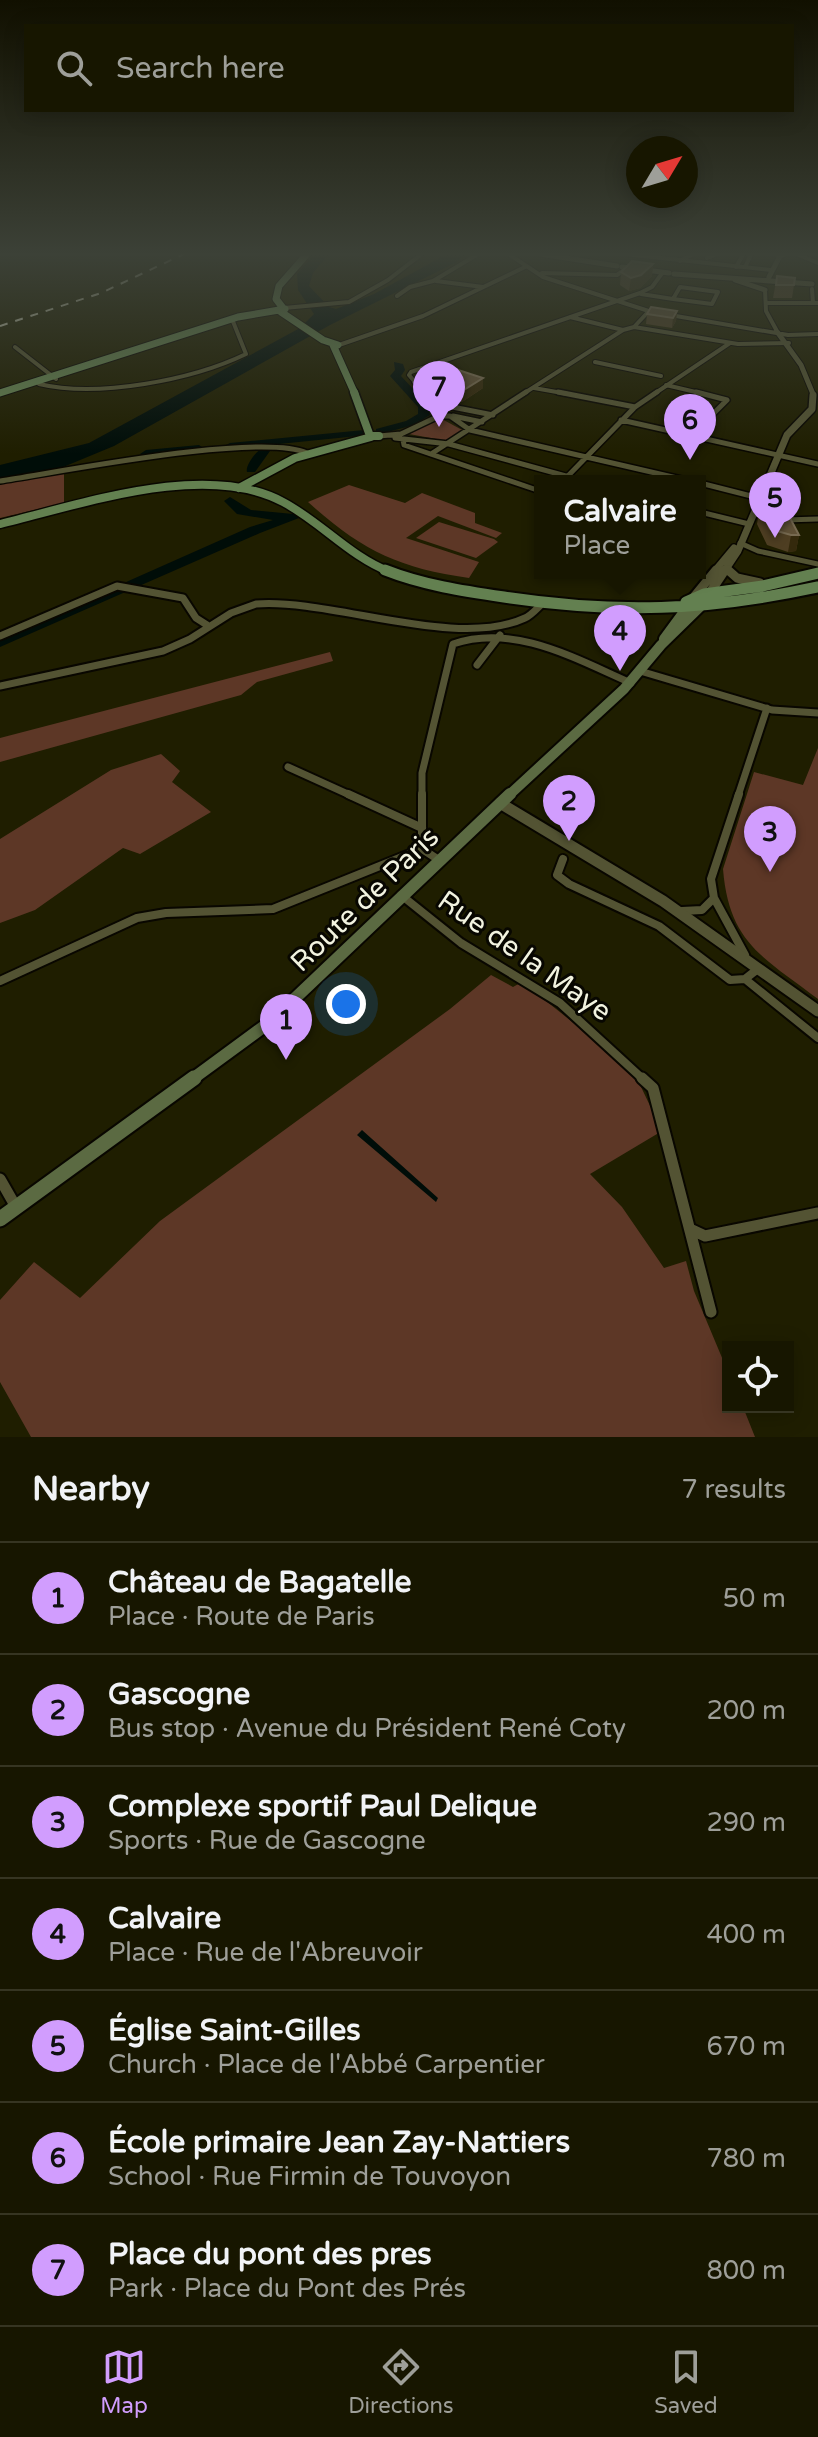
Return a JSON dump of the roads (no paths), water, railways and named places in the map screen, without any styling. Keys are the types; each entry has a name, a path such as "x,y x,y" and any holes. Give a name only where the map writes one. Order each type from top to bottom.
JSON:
{"main road":[{"path":"0,393 56,379 233,320"},
{"path":"244,489 273,468 307,453 376,436 337,348 296,320"},
{"path":"244,489 261,480 273,468"},
{"path":"261,480 269,495"},
{"path":"0,524 152,492 197,487 244,489 269,495 293,507 351,553 387,571 433,585 544,602 625,610 668,607 697,603 818,573"},
{"path":"578,606 732,601 818,587"},
{"path":"661,645 679,614 697,603"},
{"path":"661,645 697,603"},
{"path":"668,607 679,614"},
{"name":"Route de Paris","path":"0,1219 270,1022 401,895 631,683 661,645"}],"street":[{"path":"39,384 53,389 175,378 215,369 243,357 246,352 233,320"},
{"path":"337,348 412,320"},
{"path":"558,320 418,369 409,375 431,404 470,430 665,475"},
{"path":"580,320 623,330"},
{"path":"634,327 640,320"},
{"path":"693,320 778,333 818,334"},
{"path":"697,603 727,569 787,435 812,409 815,394 789,343 770,320"},
{"path":"706,334 709,328 720,325"},
{"path":"431,454 623,330 634,327 730,343 789,343"},
{"path":"694,337 706,334 716,340"},
{"path":"569,475 635,407 672,379 730,343"},
{"path":"15,347 56,379"},
{"path":"595,362 661,376"},
{"path":"414,382 440,390 431,404 431,417"},
{"path":"666,385 727,400 692,435"},
{"path":"534,388 635,407"},
{"path":"695,399 701,394"},
{"path":"431,404 493,415"},
{"path":"404,436 431,417 450,416 482,422"},
{"path":"621,420 818,464"},
{"path":"376,436 404,436 412,440 449,444 552,475"},
{"path":"404,436 404,445 534,489"},
{"path":"0,481 87,465 93,459 100,463 228,450 287,448 307,453"},
{"path":"706,485 759,498"},
{"path":"706,513 751,521 764,519"},
{"path":"777,520 817,521"},
{"path":"740,543 758,551 818,564"},
{"path":"697,603 740,543"},
{"path":"727,569 745,582 788,581"},
{"path":"0,636 127,586 183,598 196,618 207,625"},
{"path":"0,686 92,666 127,663 161,652 207,625 262,602 450,627 526,621 540,611 544,602"},
{"path":"477,665 500,635"},
{"path":"422,849 422,773 453,644 500,635 631,683"},
{"path":"640,671 767,708 818,713"},
{"path":"745,955 714,898 713,865 767,708"},
{"path":"288,767 422,828"},
{"path":"500,803 681,911 818,1011"},
{"path":"422,849 439,860"},
{"path":"0,981 137,918 166,913 273,909 422,849"},
{"path":"563,859 557,875 569,884 659,926 730,980 745,979 760,966"},
{"name":"Rue de la Maye","path":"401,895 461,943 560,1003 644,1077 658,1102 711,1312"},
{"path":"681,911 702,910 714,898"},
{"path":"745,979 818,1038"},
{"path":"0,1179 16,1207"},
{"path":"690,1229 705,1236 818,1213"}],"waterway":[{"path":"380,431 410,423 424,415 423,406 395,376 400,370 398,364"},
{"path":"230,446 364,433"},
{"path":"146,454 199,449"},
{"path":"251,469 264,451"},
{"path":"0,643 255,530 293,518 249,514 230,501"}],"railway":[{"path":"0,326 18,320"}],"place":[{"name":"Place du pont des pres","path":"439,427"},
{"name":"École primaire Jean Zay-Nattiers","path":"690,460"},
{"name":"Église Saint-Gilles","path":"775,538"},
{"name":"Calvaire","path":"620,671"},
{"name":"Gascogne","path":"569,841"},
{"name":"Complexe sportif Paul Delique","path":"770,872"},
{"name":"Château de Bagatelle","path":"286,1060"}]}
